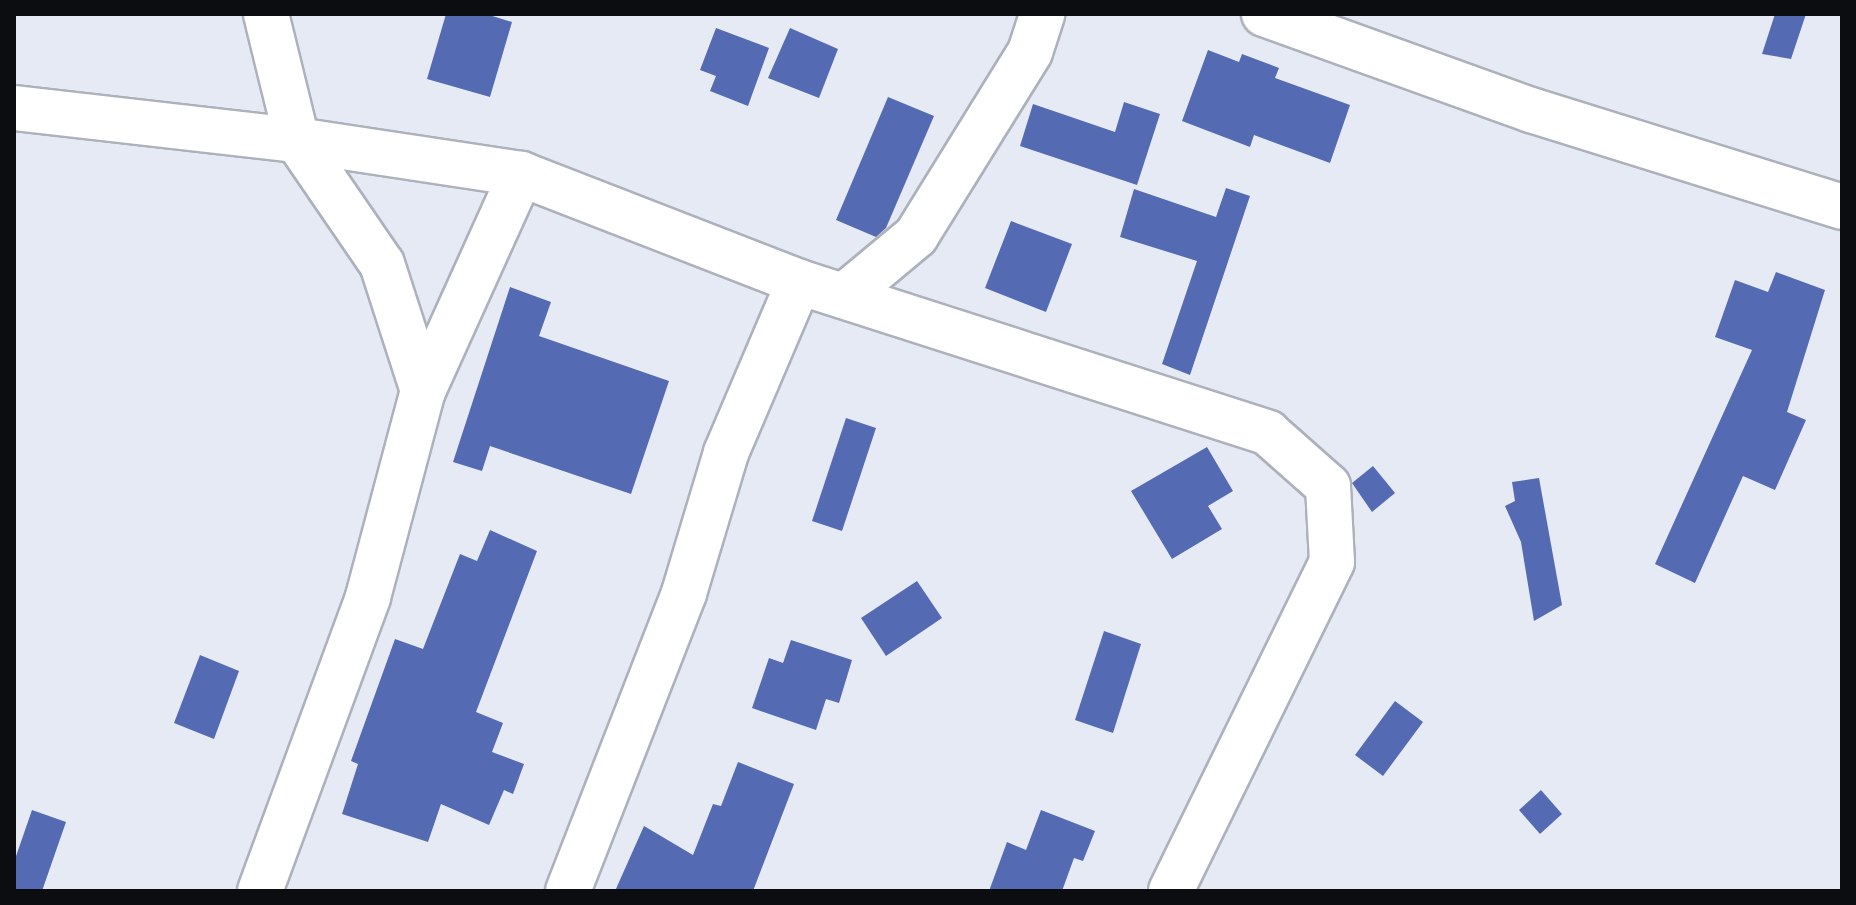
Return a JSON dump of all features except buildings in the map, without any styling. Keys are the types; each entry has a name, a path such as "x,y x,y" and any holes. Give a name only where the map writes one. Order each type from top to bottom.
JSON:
{"street":[{"path":"266,14 297,140 382,264 423,391"},
{"path":"844,296 916,236 1030,52 1042,14"},
{"path":"1264,14 1531,110 1842,207"},
{"path":"14,108 297,140 521,174 799,282 1268,433 1328,486 1332,562 1171,891"},
{"path":"260,891 368,597 423,391 521,174"},
{"path":"568,891 684,593 726,453 799,282"}]}
